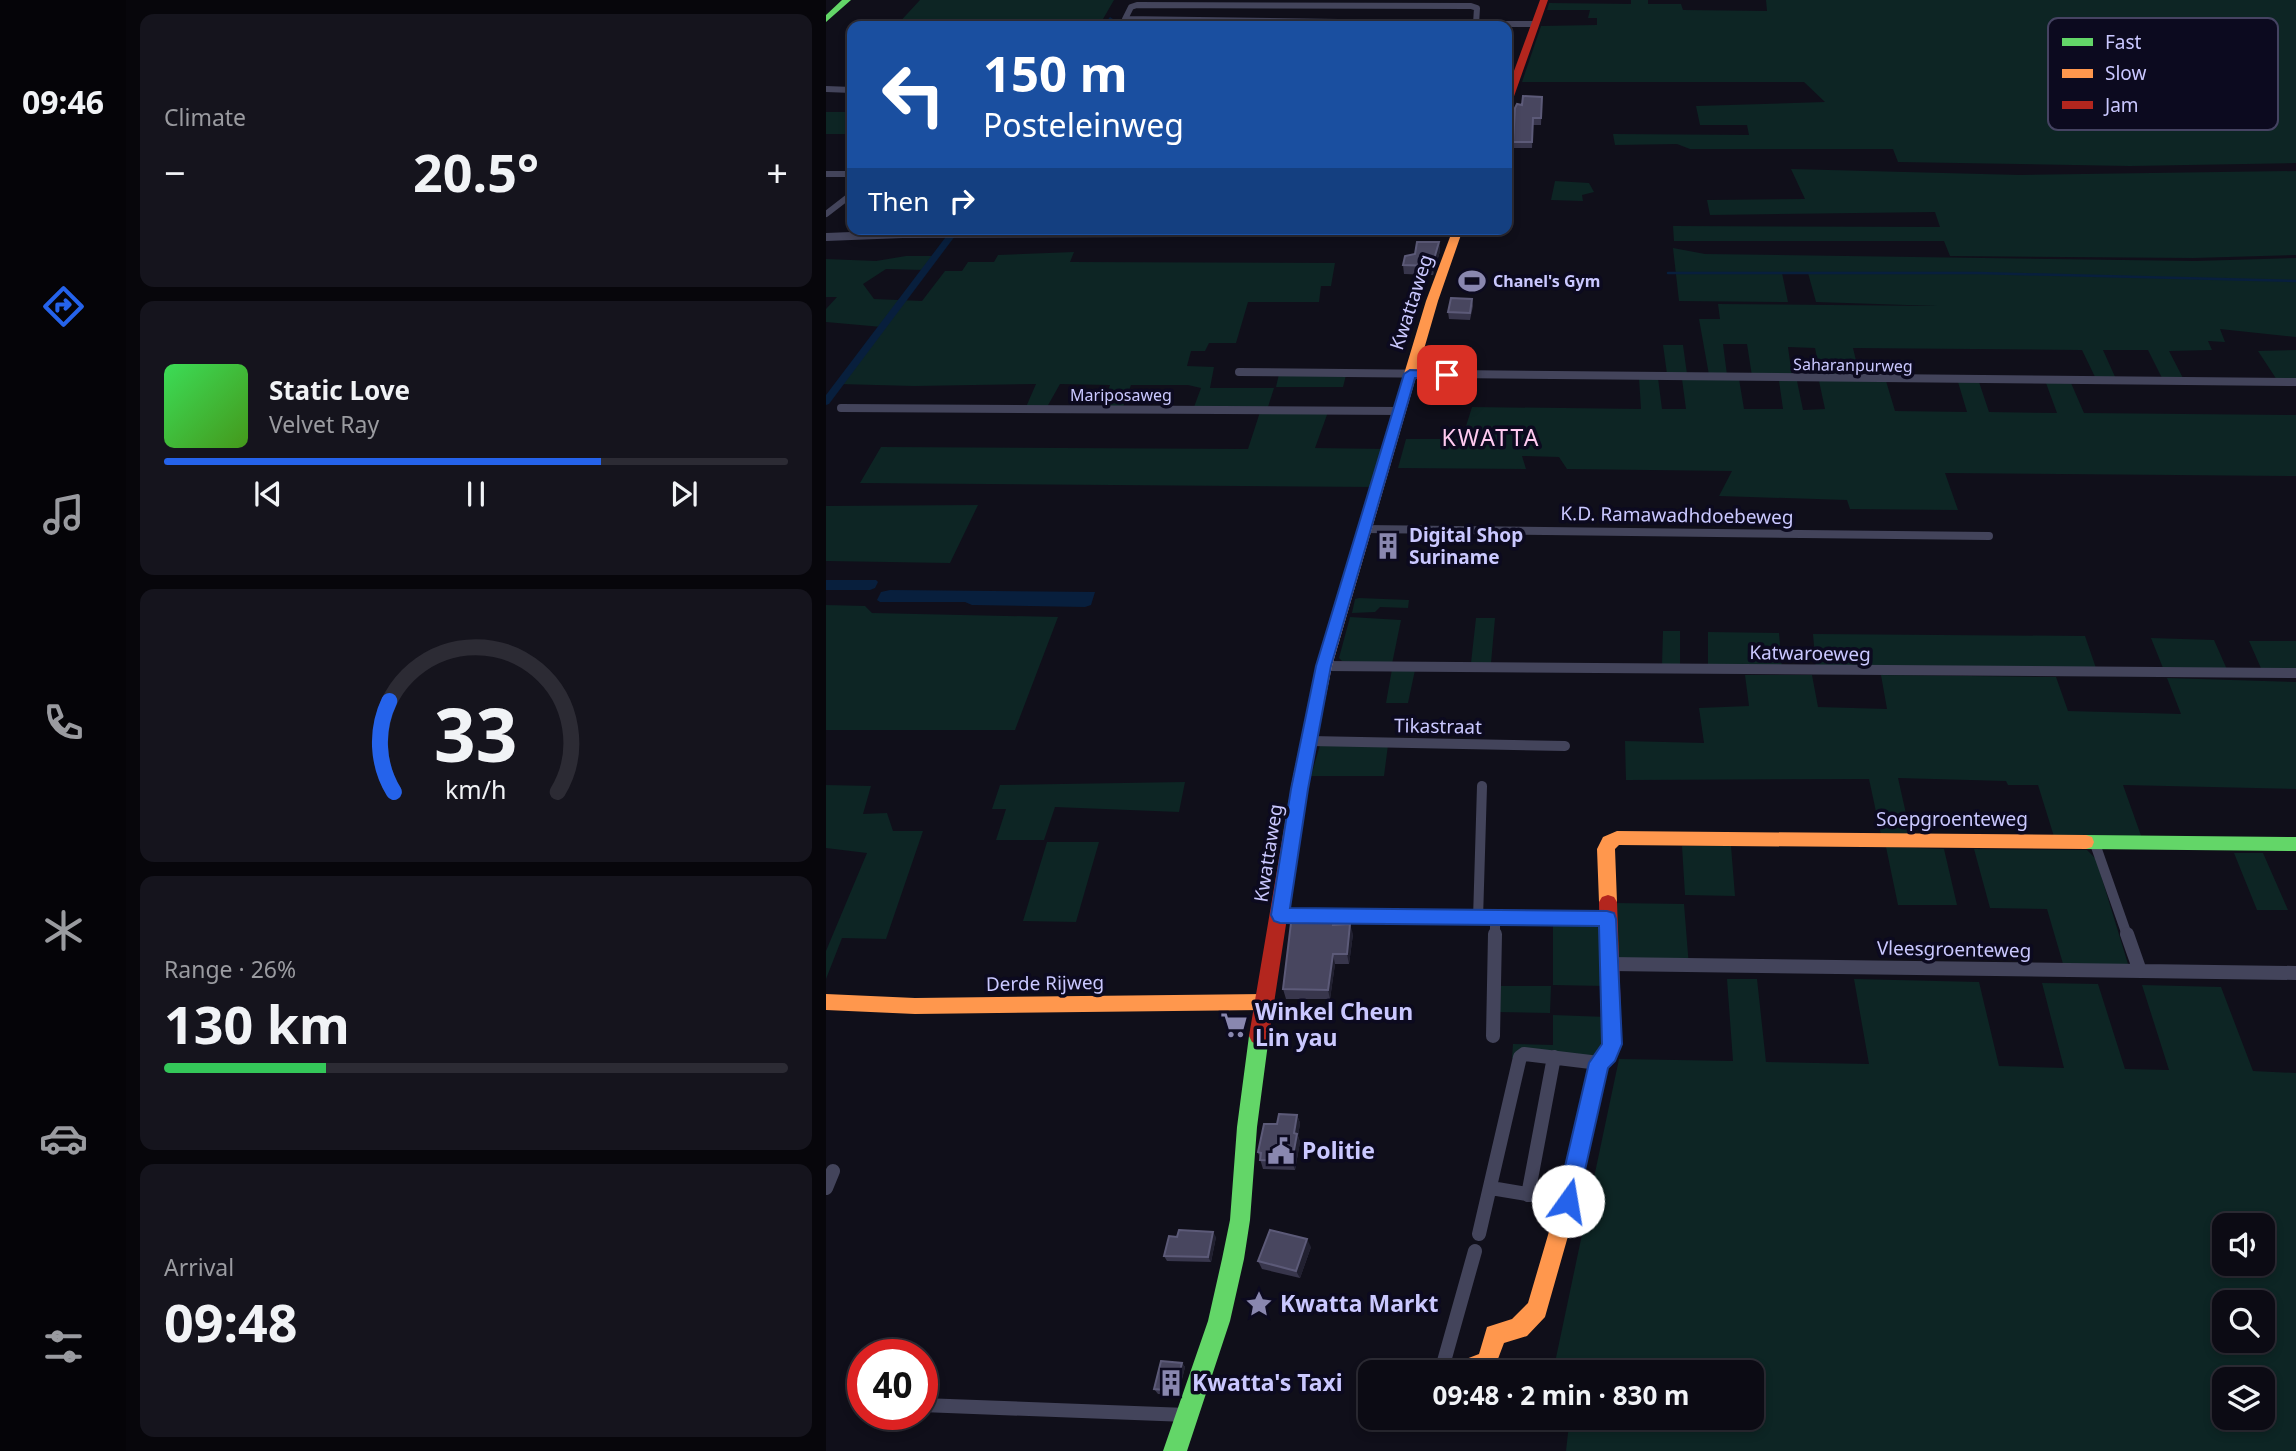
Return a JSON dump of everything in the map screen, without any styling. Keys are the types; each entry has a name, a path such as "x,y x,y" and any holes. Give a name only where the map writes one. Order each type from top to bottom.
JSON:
{"main road":[{"path":"826,20 847,0"},
{"path":"1512,82 1544,0"},
{"name":"Kwattaweg","path":"1175,1451 1219,1321 1233,1259 1240,1220 1247,1128 1265,1002 1295,816 1324,666 1410,374 1456,235"},
{"name":"Soepgroenteweg","path":"1607,919 1606,849 1609,842 1617,838 2296,844"},
{"path":"1489,1360 1495,1335 1519,1328 1537,1309 1568,1201 1599,1063 1608,1054 1612,1044 1611,964 1607,919"},
{"name":"Derde Rijweg","path":"826,1002 915,1006 1265,1002"}],"street":[{"path":"1127,21 1125,19 1131,7 1137,5 1476,6 1476,21"},
{"path":"1325,21 1330,6"},
{"path":"1512,24 1535,24"},
{"path":"826,89 847,90"},
{"path":"826,174 847,174"},
{"path":"826,214 847,198"},
{"path":"826,237 887,235"},
{"name":"Saharanpurweg","path":"1239,372 2296,382"},
{"name":"Mariposaweg","path":"841,408 1400,411"},
{"name":"K.D. Ramawadhdoebeweg","path":"1363,529 1989,536"},
{"name":"Katwaroeweg","path":"1324,666 2296,673"},
{"name":"Tikastraat","path":"1310,741 1565,746"},
{"path":"1478,919 1482,786"},
{"path":"2094,841 2140,971"},
{"path":"1280,915 1607,919"},
{"path":"1493,1036 1495,918"},
{"name":"Vleesgroenteweg","path":"1611,964 2296,973"},
{"path":"1479,1234 1520,1057 1524,1054 1599,1063"},
{"path":"1528,1195 1554,1057"},
{"path":"826,1188 833,1171"},
{"path":"1491,1188 1568,1201"},
{"path":"1444,1360 1475,1251"},
{"path":"938,1406 1186,1415"}],"green space":[{"path":"920,0 1114,0 1103,19 1110,19 1109,21 901,21"},
{"path":"1631,0 1648,0 1648,4 1681,4 1683,10 1767,11 1766,0 2296,0 2296,163 2130,166 1898,162 1893,149 1690,149 1677,144 1615,145 1613,134 1749,135 1747,125 1700,125 1696,106 1825,102 1804,82 1522,82 1541,26 1597,25 1597,18 1588,18 1590,10 1547,10 1549,3 1631,4"},
{"path":"826,112 847,112 847,134 826,134"},
{"path":"1791,169 2020,175 2296,171 2296,255 2193,258 1950,256 1944,241 1674,241 1673,226 1940,227 1935,212 1710,215 1707,200 1805,199"},
{"path":"1555,181 1589,183 1594,192 1582,195 1583,201 1551,200"},
{"path":"1673,248 1705,254 2195,261 2296,258 2296,337 2220,329 2225,342 2208,341 2212,350 2169,351 2184,380 2163,380 2148,350 2103,350 2116,379 2096,379 2082,350 1853,348 1860,377 1821,377 1815,348 1788,347 1792,376 1752,376 1747,344 1723,344 1727,375 1709,375 1699,319 1720,319 1718,304 1937,306 1816,302 1808,273 1782,273 1788,302 1679,301"},
{"path":"1074,252 1070,262 1335,263 1331,286 1321,286 1319,302 1248,302 1236,343 1209,343 1205,351 1191,351 1187,366 1214,367 1210,388 1274,388 1268,407 1194,407 1201,388 1188,385 1131,385 1123,407 1102,407 1110,385 1060,384 1047,407 1026,407 1036,384 839,384 882,327 826,322 826,309 837,297 826,297 826,259 876,261 906,256 936,256 925,270 886,269 863,284 874,299 922,301 945,271 962,271 968,262 994,262 998,255"},
{"path":"1663,345 1683,345 1687,374 1667,374"},
{"path":"2296,350 2296,380 2277,380 2258,351"},
{"path":"1279,374 1346,375 1343,387 1276,387"},
{"path":"1639,378 1658,378 1662,409 1686,409 1682,379 1739,379 1744,409 1783,409 1779,381 1797,381 1803,410 1825,409 1819,381 1886,381 1895,411 1967,412 1958,382 1979,382 1989,412 2057,413 2046,383 2071,383 2084,413 2296,415 2296,476 1945,473 1958,510 1850,509 1847,500 1719,496 1732,471 1567,469 1559,457 1522,456 1526,469 1398,468 1406,439 1462,439 1472,407 1641,409"},
{"path":"1260,412 1328,412 1315,448 1387,449 1374,487 860,483 881,447 1248,449"},
{"path":"978,505 950,563 826,561 826,506"},
{"path":"1355,599 1409,600 1408,608 1380,607 1375,612 1352,613"},
{"path":"826,605 865,606 872,613 1058,617 1015,730 826,730"},
{"path":"1350,617 1401,620 1392,664 1342,661 1339,658"},
{"path":"1476,618 1495,618 1491,663 1471,663"},
{"path":"1663,631 1680,631 1680,666 1662,666"},
{"path":"1708,632 1779,633 1782,668 1708,666"},
{"path":"1813,634 2085,636 2097,671 1816,669"},
{"path":"2151,638 2214,640 2229,674 2165,673"},
{"path":"2249,641 2296,641 2296,676 2264,675"},
{"path":"1392,669 1415,670 1408,703 1386,703"},
{"path":"1745,675 1812,675 1818,707 1887,709 1881,675 2056,677 2068,711 2181,714 2167,678 2296,682 2296,789 2123,785 2144,844 2056,843 2038,785 2008,785 2006,781 1898,778 1911,836 1881,835 1869,779 1626,780 1625,741 1704,743 1699,708 1749,706"},
{"path":"1320,745 1388,745 1384,776 1311,776"},
{"path":"1185,782 1179,812 1055,807 1044,840 996,840 1006,809 992,809 1000,785"},
{"path":"826,785 871,786 863,814 887,813 893,831 923,831 886,939 842,938 826,979 826,951 867,853 826,848"},
{"path":"1047,842 1099,842 1076,922 1023,921"},
{"path":"1682,846 1731,846 1735,896 1685,895"},
{"path":"1886,847 1944,849 1957,905 1898,905"},
{"path":"1974,849 2087,850 2096,859 2128,964 2066,974 2047,909 1990,908"},
{"path":"2234,853 2263,853 2288,910 2257,910"},
{"path":"1614,903 1684,904 1689,967 1617,961"},
{"path":"1553,923 1586,923 1600,928 1605,986 1553,985"},
{"path":"1727,979 1757,979 1766,1062 1869,1064 1854,979 1979,982 1999,1066 2064,1068 2042,983 2098,984 2125,1069 2169,1070 2142,985 2221,987 2253,1071 2296,1073 2296,1451 1566,1451 1568,1430 1764,1430 1764,1360 1556,1360 1619,1059 1733,1061"},
{"path":"1498,986 1551,986 1550,1013 1496,1012"},
{"path":"1553,1015 1607,1017 1608,1040 1589,1062 1512,1058 1513,1044 1553,1045"}],"water":[{"path":"826,580 878,582 875,588 870,590 826,590"},
{"path":"881,592 1095,592 1091,605 1085,607 877,600"}],"building":[{"path":"1523,96 1542,97 1541,118 1533,118 1532,142 1513,142 1515,108 1517,104 1522,105"},
{"path":"1417,242 1439,242 1432,266 1403,265 1405,256 1415,254"},
{"path":"1451,298 1472,299 1470,313 1448,312"},
{"path":"1381,532 1394,532 1393,542 1380,542"},
{"path":"1321,918 1334,918 1333,925 1350,924 1347,954 1333,954 1328,990 1283,989 1291,923 1320,923"},
{"name":"Politie","path":"1279,1114 1297,1115 1292,1161 1260,1160 1261,1153 1258,1152 1264,1124 1277,1124"},
{"path":"1179,1230 1213,1232 1208,1257 1164,1256 1169,1236 1177,1237"},
{"path":"1270,1230 1307,1239 1296,1271 1258,1261"},
{"name":"Kwatta's Taxi","path":"1161,1361 1182,1363 1175,1391 1154,1389"}],"waterway":[{"path":"826,402 951,236"},
{"path":"1668,273 1978,273 2296,281"}],"traffic: fast":[{"path":"826,20 847,0"},
{"path":"2086,842 2296,844"},
{"path":"1175,1451 1219,1321 1233,1259 1240,1220 1247,1127 1259,1036"}],"traffic: slow":[{"path":"1299,787 1324,666 1432,301 1456,235"},
{"path":"1608,902 1606,849 1609,842 1617,838 2086,842"},
{"path":"826,1002 915,1006 1264,1002"},
{"path":"1488,1360 1495,1335 1519,1328 1537,1309 1568,1201 1584,1129"}],"traffic: jam":[{"path":"1512,88 1544,0"},
{"path":"1259,1036 1299,787"},
{"path":"1584,1129 1599,1063 1608,1054 1612,1044 1608,902"}],"place":[{"name":"Chanel's Gym","path":"1472,281"},
{"name":"Digital Shop Suriname","path":"1388,546"},
{"name":"Winkel Cheun Lin yau","path":"1234,1025"},
{"name":"Politie","path":"1281,1151"},
{"name":"Kwatta Markt","path":"1259,1304"},
{"name":"Kwatta's Taxi","path":"1171,1383"}],"district":[{"name":"KWATTA","path":"1491,438"}],"route":[{"path":"1447,375 1410,374 1324,666 1299,789 1280,915 1607,919 1611,964 1612,1044 1608,1054 1599,1063 1568,1201"}]}
